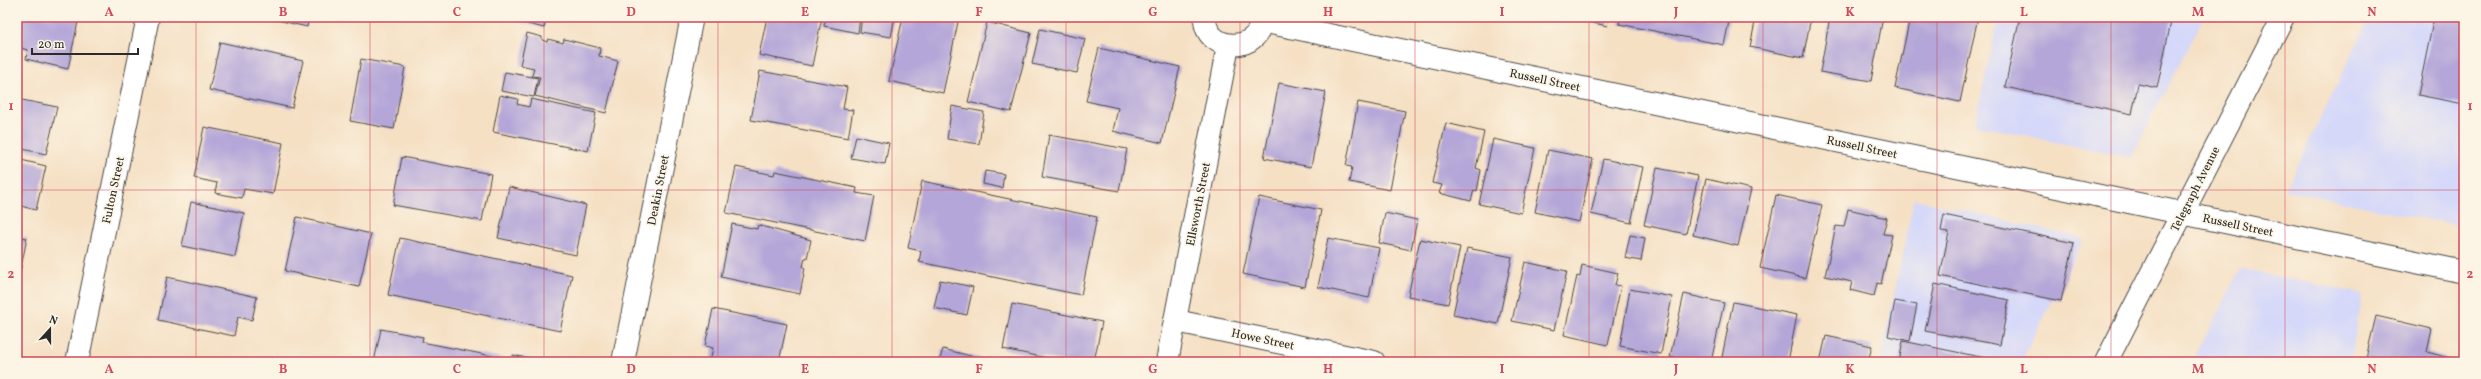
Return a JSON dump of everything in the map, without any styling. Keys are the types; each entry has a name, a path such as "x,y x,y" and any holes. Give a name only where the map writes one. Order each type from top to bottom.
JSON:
{"street":[{"name":"Fulton Street","path":"77,362 148,17"},
{"name":"Deakin Street","path":"623,362 692,17"},
{"path":"1205,17 1207,29 1212,37 1228,45 1246,43 1256,34 1261,19"},
{"name":"Telegraph Avenue","path":"2106,362 2284,17"},
{"name":"Russell Street","path":"1261,19 2464,272"},
{"name":"Ellsworth Street","path":"1167,362 1228,45"},
{"name":"Howe Street","path":"1176,321 1374,362"}],"shaded area":[{"path":"1998,17 2204,17 2131,158 1975,125"},
{"path":"2370,17 2464,17 2464,227 2285,190"},
{"path":"1914,199 2084,239 2021,362 1880,362"},
{"path":"2240,269 2363,294 2350,362 2192,362"}],"building":[{"path":"17,17 79,17 68,69 26,59 28,50 17,47"},
{"path":"273,17 309,17 307,27 273,19"},
{"path":"521,17 547,17 544,28 520,22"},
{"path":"767,17 822,17 812,66 759,55"},
{"path":"826,17 860,17 858,33 824,26"},
{"path":"862,17 895,17 891,37 860,32"},
{"path":"903,17 959,17 943,93 889,81"},
{"path":"1568,17 1609,17 1607,26"},
{"path":"1620,17 1730,17 1724,45 1619,24"},
{"path":"1756,17 1811,17 1803,58 1750,47"},
{"path":"1830,17 1883,17 1871,81 1820,72"},
{"path":"1910,17 1978,17 1960,102 1895,88"},
{"path":"2020,17 2172,17 2157,88 2138,84 2132,114 2005,87"},
{"path":"2434,17 2464,17 2464,104 2418,95"},
{"path":"987,22 1031,33 1011,112 968,102"},
{"path":"1040,29 1085,39 1077,73 1032,64"},
{"path":"527,33 542,37 542,40 547,42 548,39 563,43 564,39 600,48 599,56 618,61 606,113 535,96 540,77 532,76 534,68 520,65"},
{"path":"220,42 303,61 292,108 209,90"},
{"path":"1099,48 1180,67 1162,143 1113,131 1118,108 1086,101"},
{"path":"361,59 405,67 394,129 350,121"},
{"path":"760,71 847,87 843,109 853,110 848,138 751,120"},
{"path":"505,72 538,78 534,97 501,91"},
{"path":"1279,83 1326,92 1311,167 1264,158"},
{"path":"500,95 518,99 517,104 529,107 531,99 596,113 588,151 493,132"},
{"path":"17,99 57,107 46,154 17,148"},
{"path":"1358,102 1405,111 1390,190 1349,182 1352,167 1346,166"},
{"path":"952,106 984,112 979,144 947,139"},
{"path":"1446,123 1484,132 1476,168 1481,170 1477,191 1474,190 1471,201 1439,193 1442,185 1432,183"},
{"path":"204,127 283,143 273,194 244,189 242,198 215,193 217,183 194,178"},
{"path":"1049,135 1127,149 1119,191 1042,177"},
{"path":"856,136 889,143 885,164 851,158"},
{"path":"1493,139 1535,148 1521,213 1479,204"},
{"path":"1548,150 1593,159 1579,222 1535,212"},
{"path":"402,157 491,174 482,221 393,205"},
{"path":"17,159 46,166 36,210 17,205"},
{"path":"1603,159 1643,167 1631,223 1591,214"},
{"path":"736,167 774,175 775,171 857,188 856,193 874,196 865,241 726,213"},
{"path":"1657,168 1698,176 1686,234 1644,225"},
{"path":"985,171 1004,174 1002,188 983,184"},
{"path":"1706,179 1751,189 1738,246 1693,235"},
{"path":"922,181 1097,217 1081,295 919,262 921,251 908,248"},
{"path":"509,187 586,205 576,255 498,238"},
{"path":"1776,195 1822,205 1805,278 1760,268"},
{"path":"1259,197 1321,210 1305,287 1243,274"},
{"path":"191,202 244,213 235,257 182,246"},
{"path":"1848,209 1887,218 1883,234 1892,235 1881,284 1877,283 1874,296 1850,290 1852,282 1825,276 1836,226 1844,227"},
{"path":"1385,213 1417,220 1411,250 1379,243"},
{"path":"1944,215 2074,243 2061,301 1940,276 1949,232 1941,231"},
{"path":"297,217 371,234 359,287 285,271"},
{"path":"732,224 757,229 758,225 811,240 807,258 805,258 803,267 805,268 800,294 721,277"},
{"path":"1630,235 1645,238 1641,261 1625,258"},
{"path":"17,236 27,238 19,277 17,277"},
{"path":"400,238 572,275 560,331 388,295"},
{"path":"1328,238 1379,248 1369,298 1318,287"},
{"path":"1420,239 1460,247 1448,304 1408,296"},
{"path":"1467,248 1512,257 1498,324 1453,315"},
{"path":"1525,262 1567,271 1554,330 1512,321"},
{"path":"1582,265 1618,273 1615,285 1621,286 1608,345 1564,335 1577,276 1580,277"},
{"path":"167,277 257,297 252,320 238,317 234,336 158,320"},
{"path":"940,280 973,287 967,315 934,308"},
{"path":"1935,284 2009,300 2000,345 1925,331"},
{"path":"1630,289 1672,297 1661,354 1620,346"},
{"path":"1684,294 1724,303 1711,362 1694,362 1670,357"},
{"path":"1895,301 1917,305 1910,341 1888,336"},
{"path":"1733,302 1797,315 1788,362 1721,362"},
{"path":"1012,304 1102,322 1094,362 1066,362 1003,349"},
{"path":"713,309 787,324 779,362 710,362 713,348 705,346"},
{"path":"2376,316 2432,329 2427,352 2453,359 2453,362 2365,362"},
{"path":"381,329 423,337 422,342 512,360 513,355 545,362 374,362"},
{"path":"1826,336 1872,346 1868,362 1820,362"},
{"path":"1903,341 1990,359 1989,362 1899,362"},
{"path":"943,349 983,359 982,362 939,362"}]}
